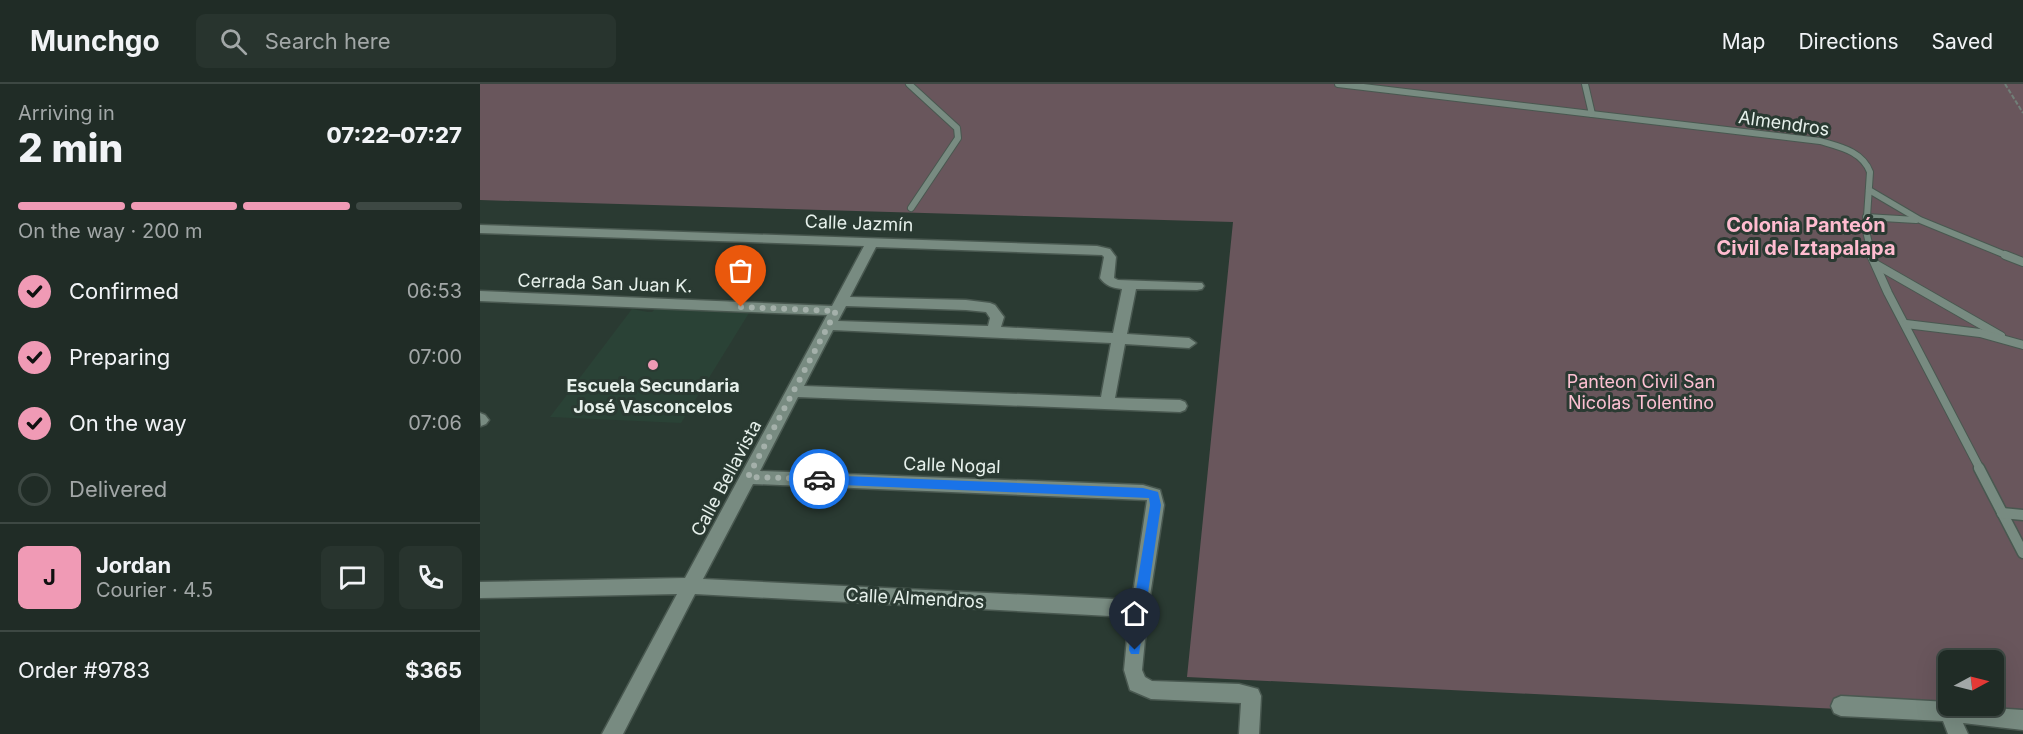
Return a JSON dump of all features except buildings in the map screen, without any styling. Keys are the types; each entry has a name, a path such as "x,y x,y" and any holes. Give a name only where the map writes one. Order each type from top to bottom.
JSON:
{"street":[{"path":"480,239 485,229"},
{"name":"Calle Jazmín","path":"485,229 1097,250 1106,252 1110,258 1107,278 1109,281 1130,284 1197,286"},
{"name":"Calle Bellavista","path":"612,734 873,241"},
{"path":"1107,402 1130,284"},
{"name":"Cerrada San Juan K.","path":"480,296 835,312"},
{"path":"835,312 966,305 990,308 997,317 993,331"},
{"path":"835,312 993,331 1189,343"},
{"path":"794,391 1180,406"},
{"name":"Calle Nogal","path":"748,477 1143,492 1154,495 1156,505 1139,609"},
{"name":"Calle Almendros","path":"480,590 691,586 1139,609"},
{"path":"1139,609 1133,670 1137,683 1151,690 1239,693 1251,696 1249,734"},
{"path":"1841,706 1938,711"},
{"path":"1950,716 1958,734"},
{"path":"1986,716 2023,720"}],"lane":[{"path":"909,84 957,128 958,138 911,208"},
{"name":"Almendros","path":"1338,84 1799,138 1839,146 1854,153 1866,162 1871,172 1865,234 1888,293 2023,553"},
{"path":"1585,84 1592,114"},
{"path":"1869,190 1920,220 2023,262"},
{"path":"1866,217 1920,220"},
{"path":"1877,265 2001,336 2023,345"},
{"path":"1906,324 1970,330 2001,336"},
{"path":"2002,513 2023,514"}],"path":[{"path":"2005,84 2023,113"}],"shaded area":[{"name":"Escuela Secundaria José Vasconcelos","path":"632,309 648,312 655,309 749,313 681,423 550,417"}],"green space":[{"name":"Panteon Civil San Nicolas Tolentino","path":"480,84 2023,84 2023,718 1982,716 2004,716 2004,650 1938,650 1938,714 1187,677 1233,222 480,200"}],"way so far":[{"path":"741,307 836,311 748,477 819,479"}],"place":[{"name":"Escuela Secundaria José Vasconcelos","path":"653,365"}],"district":[{"name":"Colonia Panteón Civil de Iztapalapa","path":"1806,236"}],"route":[{"path":"819,479 1143,492 1154,495 1156,505 1139,609 1135,650"}]}
